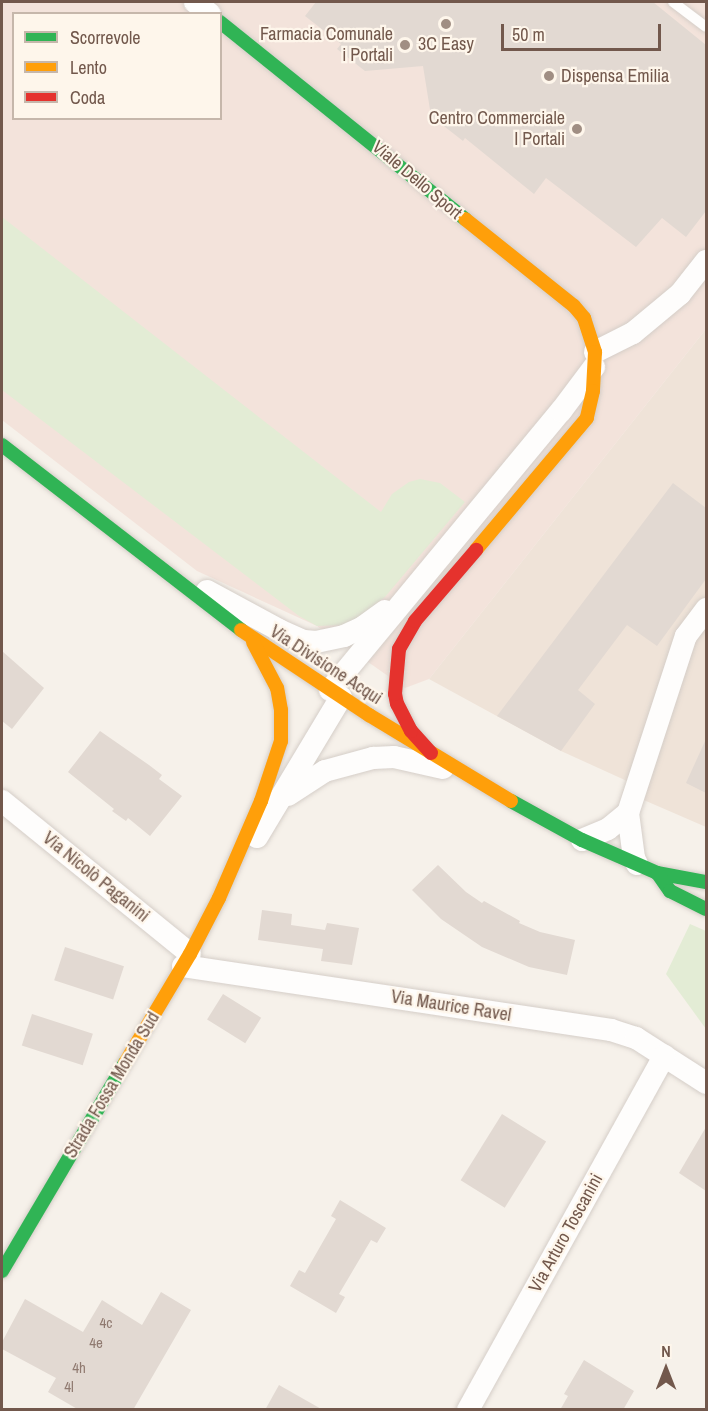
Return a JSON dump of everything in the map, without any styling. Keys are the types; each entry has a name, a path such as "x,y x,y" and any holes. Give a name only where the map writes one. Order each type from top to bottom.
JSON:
{"street":[{"path":"195,2 208,12"},
{"name":"Viale Dello Sport","path":"222,24 574,306 590,329 595,359 593,391 586,418 415,621 399,649 396,675 397,704 411,732 431,753"},
{"path":"336,693 412,590 561,411 595,359 633,333 680,294 706,261"},
{"name":"Via Divisione Acqui","path":"2,445 249,636 431,753 582,840 647,868 706,882"},
{"path":"152,563 304,641 330,640 363,627 412,590"},
{"path":"647,868 634,858 628,813 686,636 706,609"},
{"name":"Strada Fossa Monda Sud","path":"2,1271 186,960 219,898 261,801 281,741 281,710 277,688 267,664 249,636"},
{"name":"Strada Fossa Monda Sud","path":"219,898 282,800 336,693"},
{"path":"282,800 325,771 373,758 414,761 474,778"},
{"name":"Via Nicolò Paganini","path":"2,801 186,960"},
{"path":"582,840 608,830 628,813"},
{"name":"Via Divisione Acqui","path":"647,868 670,891 706,909"},
{"name":"Via Maurice Ravel","path":"186,960 611,1030 636,1038 706,1083"},
{"name":"Via Arturo Toscanini","path":"468,1410 664,1056"}],"lane":[{"path":"673,2 706,27"}],"shaded area":[{"path":"2,2 706,2 706,329 429,679 405,688 317,626 197,571 2,420"},
{"path":"706,329 706,827 623,791 627,781 561,751 429,679"}],"green space":[{"path":"2,217 381,512 392,494 409,482 420,479 440,483 465,502 385,597 349,625 317,626 299,616 2,390"},
{"path":"690,924 706,931 706,1029 666,974"}],"building":[{"name":"Centro Commerciale I Portali","path":"316,2 653,2 706,45 706,211 686,237 662,218 636,247 546,178 534,194 465,138 463,141 431,116 423,66 365,71 337,49 341,44 305,16"},
{"path":"673,483 706,508 706,579 657,646 627,625 578,690 595,704 561,751 497,716"},
{"path":"2,651 44,688 12,729 2,721"},
{"path":"100,731 162,775 159,779 182,796 150,836 128,818 126,821 112,811 114,809 68,772"},
{"path":"706,739 706,793 686,783"},
{"path":"438,865 466,892 482,903 484,901 520,921 519,923 540,932 575,940 567,975 529,967 482,947 441,919 412,890"},
{"path":"262,910 292,914 291,925 325,930 327,923 359,928 352,965 321,961 323,949 258,940"},
{"path":"65,947 124,966 113,999 54,980"},
{"path":"223,994 261,1018 245,1043 207,1019"},
{"path":"32,1014 93,1034 83,1065 22,1045"},
{"path":"502,1114 546,1142 505,1208 461,1180"},
{"path":"706,1127 706,1191 679,1173"},
{"path":"340,1200 386,1228 377,1243 371,1240 339,1294 345,1297 336,1313 290,1286 299,1270 305,1273 336,1219 331,1216"},
{"path":"161,1292 191,1310 133,1410 79,1410 48,1392 56,1378 2,1349 2,1342 25,1299 83,1332 102,1300 142,1325"},
{"path":"584,1360 634,1391 623,1410 560,1410 568,1396 564,1394"},
{"path":"279,1385 323,1410 265,1410"}],"traffic: fast":[{"path":"222,24 465,219"},
{"path":"2,445 241,630"},
{"path":"511,801 582,840 657,873 706,882"},
{"path":"658,874 670,891 706,909"},
{"path":"2,1271 125,1063"}],"traffic: slow":[{"path":"465,219 574,306 584,318 595,352 593,391 587,418 476,550"},
{"path":"241,630 369,715 511,801"},
{"path":"125,1063 190,954 219,898 261,801 281,741 281,710 277,688 253,642"}],"traffic: jam":[{"path":"431,753 411,731 397,704 395,694 399,649 415,621 476,550"}],"place":[{"name":"3C Easy","path":"446,24"},
{"name":"Farmacia Comunale i Portali","path":"405,45"},
{"name":"Dispensa Emilia","path":"549,76"},
{"name":"Centro Commerciale I Portali","path":"577,129"}]}
